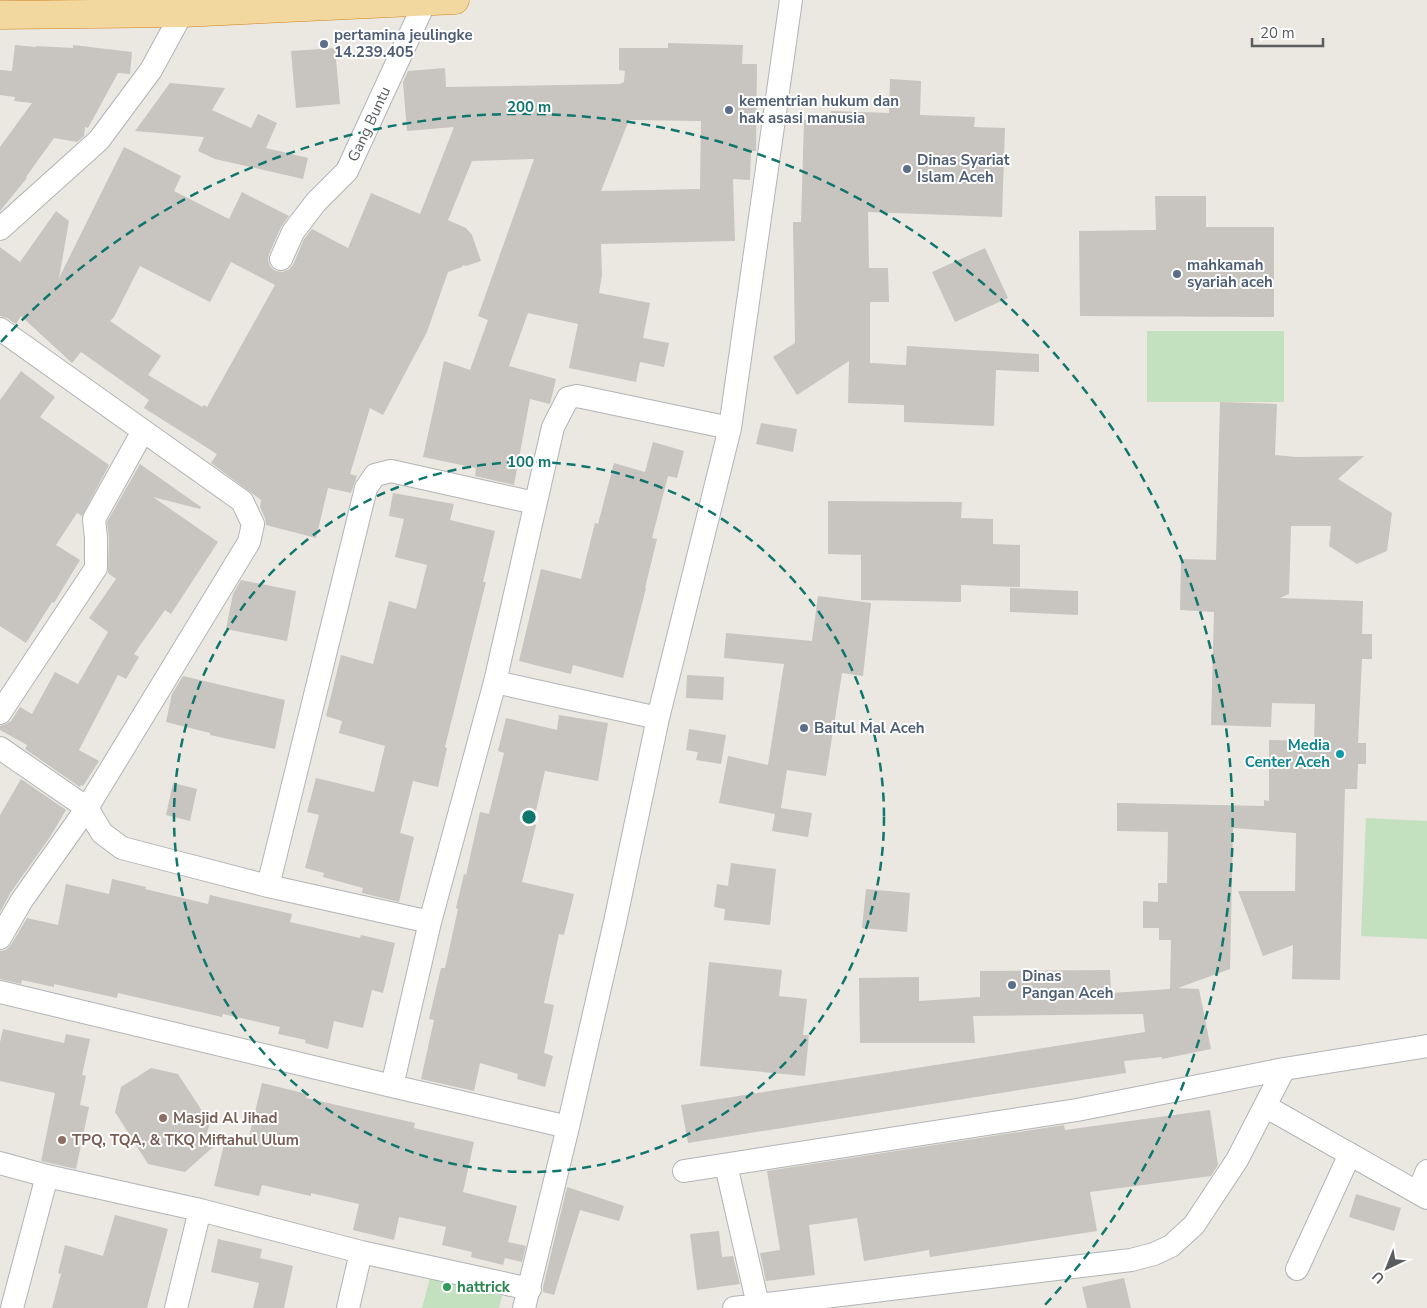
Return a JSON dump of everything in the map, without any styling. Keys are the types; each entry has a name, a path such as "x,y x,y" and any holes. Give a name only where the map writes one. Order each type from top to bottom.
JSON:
{"highway":[{"path":"0,16 182,13 455,0"}],"street":[{"path":"0,1163 47,1176 200,1210 527,1298 615,922 658,718 730,428 791,0"},
{"name":"Gang Buntu","path":"281,260 293,232 316,202 347,171 425,2"},
{"path":"0,229 99,140 151,70 182,13"},
{"path":"0,329 242,501 253,524 249,542 87,808 22,900 0,938"},
{"path":"392,1086 430,922 495,682 553,427 568,398 576,396 730,428"},
{"path":"0,713 96,568 94,519 143,431"},
{"path":"268,886 366,488 376,476 391,471 535,503"},
{"path":"495,682 658,718"},
{"path":"2,753 87,808 102,833 122,848 268,886 430,922"},
{"path":"0,992 568,1127"},
{"path":"684,1171 1077,1110 1284,1069 1427,1046"},
{"path":"734,1308 1131,1260 1154,1254 1172,1246 1194,1225 1237,1160 1284,1069"},
{"path":"1265,1106 1422,1196 1427,1171"},
{"path":"1297,1269 1350,1154"},
{"path":"726,1165 758,1305"},
{"path":"12,1308 47,1176"},
{"path":"176,1308 200,1210"},
{"path":"348,1308 361,1252"}],"green space":[{"path":"1147,331 1284,331 1284,402 1147,402"},
{"path":"1366,818 1427,821 1427,939 1361,936"},
{"name":"hattrick","path":"430,1278 502,1296 499,1308 422,1308"}],"building":[{"path":"668,43 743,45 742,64 757,64 756,151 751,151 750,180 733,179 735,241 601,244 602,275 599,293 650,303 643,338 669,343 664,367 640,362 636,382 569,368 578,324 528,313 509,366 556,379 550,404 530,399 514,485 475,476 476,468 423,457 444,361 470,370 488,320 478,316 534,159 472,161 448,220 466,228 472,235 481,261 466,266 463,265 448,272 427,332 383,415 370,408 350,474 357,476 351,493 328,488 316,538 266,525 260,507 261,500 211,463 217,454 144,408 149,400 81,352 72,363 21,316 16,324 0,316 0,247 20,262 56,211 69,221 59,278 124,147 181,176 174,191 229,219 242,192 289,216 281,227 268,260 270,266 275,271 283,272 293,265 304,239 312,229 348,248 371,193 420,214 454,127 407,131 403,82 408,71 445,68 446,87 619,84 624,82 625,71 619,70 619,48 668,48","holes":["629,120 701,121 700,189 601,191","231,262 275,285 207,407 204,405 202,407 148,375 161,356 110,321 114,317 140,266 210,302"]},
{"path":"15,45 73,48 73,45 132,52 130,74 118,73 88,128 85,127 84,136 77,142 54,138 27,178 0,211 0,147 32,103 14,101 15,97 0,95 0,70 12,71"},
{"path":"335,48 340,104 296,108 291,51"},
{"path":"890,79 921,81 920,115 975,117 974,127 1005,128 1002,217 868,212 869,268 888,268 889,302 870,302 870,363 906,365 907,346 1039,354 1039,372 996,370 994,426 904,422 904,405 848,403 849,361 797,395 773,357 795,343 793,222 801,222 804,120 831,121 831,111 889,113"},
{"path":"170,83 225,88 212,110 251,128 258,114 277,123 266,148 308,158 303,179 215,159 198,151 204,137 135,131"},
{"name":"mahkamah syariah aceh","path":"1155,196 1206,196 1206,227 1274,227 1274,317 1080,316 1079,231 1156,230"},
{"path":"985,248 1008,298 955,322 932,272"},
{"path":"21,371 55,397 40,417 109,465 82,516 77,513 56,545 80,560 54,603 52,602 26,643 0,626 0,400"},
{"path":"1220,402 1277,404 1275,455 1296,457 1364,456 1338,479 1392,513 1387,551 1357,564 1329,546 1331,526 1291,526 1289,594 1280,598 1363,601 1362,634 1372,634 1372,659 1362,659 1358,743 1366,743 1366,764 1358,764 1357,789 1345,789 1340,980 1292,979 1293,945 1263,956 1238,891 1295,891 1296,833 1233,828 1230,969 1178,988 1199,989 1211,1049 1162,1059 1162,1057 1124,1061 1126,1073 688,1143 681,1105 1145,1032 1143,1014 973,1016 975,1043 860,1043 859,978 919,977 919,1001 980,997 980,971 1110,970 1111,993 1170,989 1171,940 1159,940 1159,928 1143,928 1143,901 1158,902 1158,883 1167,883 1168,832 1117,831 1117,803 1264,806 1264,800 1269,801 1269,740 1314,741 1315,704 1272,703 1271,727 1211,725 1214,612 1180,610 1181,559 1216,560"},
{"path":"761,423 797,429 793,452 756,444"},
{"path":"653,442 684,451 677,478 668,476 652,538 657,539 623,678 573,665 571,674 519,661 541,569 581,579 595,523 598,524 614,463 645,472"},
{"path":"140,464 201,507 200,509 153,497 218,542 171,614 165,610 134,654 139,657 126,679 118,675 79,750 99,761 83,786 81,785 80,787 25,749 27,745 0,730 0,726 11,721 20,707 32,714 55,672 78,684 108,632 89,618 116,579 108,573 109,538 107,522"},
{"path":"393,493 454,504 450,520 495,531 483,582 486,582 445,747 447,748 438,787 413,781 400,833 414,837 399,902 362,893 363,888 323,877 324,873 305,868 319,815 307,812 316,778 374,792 385,746 339,733 342,721 326,716 341,655 373,664 389,601 416,609 427,565 395,557 404,519 389,516"},
{"path":"828,501 962,502 961,518 993,519 993,544 1020,545 1020,587 961,585 961,602 861,600 861,555 828,554"},
{"path":"241,580 296,591 287,641 226,629 233,594"},
{"path":"1010,588 1078,591 1078,615 1010,612"},
{"path":"818,596 871,603 863,676 842,673 826,776 787,770 781,808 812,813 808,837 772,831 775,814 719,803 728,756 768,765 784,664 724,658 726,633 812,641"},
{"path":"687,675 724,677 723,700 686,698"},
{"path":"183,676 285,700 275,749 210,735 210,733 166,722 172,694"},
{"path":"559,715 608,723 598,781 545,771 533,824 536,825 522,882 574,894 564,935 559,934 544,1003 554,1005 544,1053 553,1056 545,1087 517,1079 518,1074 480,1063 474,1091 421,1079 434,1020 429,1019 441,968 445,968 464,874 466,875 480,812 489,814 504,753 498,751 506,718 557,730"},
{"path":"689,729 726,735 721,764 696,760 698,752 686,750"},
{"path":"21,779 66,810 50,837 11,892 0,912 0,815"},
{"path":"173,783 197,789 190,821 166,815"},
{"path":"731,863 776,869 770,925 724,920 725,909 714,907 717,884 728,886"},
{"path":"112,879 208,904 210,895 292,914 290,922 360,938 361,935 395,943 383,993 372,990 363,1028 334,1021 328,1049 305,1043 306,1040 278,1034 280,1027 223,1014 222,1017 118,993 117,998 54,984 54,987 22,980 21,984 0,979 0,951 6,950 11,945 27,918 58,925 66,884 109,894"},
{"path":"866,889 910,893 907,932 862,928"},
{"path":"709,962 782,970 779,996 807,999 803,1035 809,1035 805,1076 700,1066"},
{"path":"3,1029 64,1043 66,1034 90,1039 82,1075 86,1076 80,1105 89,1107 76,1169 41,1161 55,1093 0,1081 0,1042"},
{"name":"Masjid Al Jihad","path":"151,1068 178,1074 210,1123 206,1136 222,1139 185,1172 148,1164 115,1112 121,1087"},
{"path":"262,1083 307,1094 306,1098 415,1123 414,1128 474,1142 463,1192 517,1206 508,1242 526,1246 522,1262 505,1258 503,1265 471,1257 472,1252 442,1245 446,1227 399,1217 394,1240 353,1230 359,1204 311,1193 311,1196 262,1185 259,1196 214,1186 225,1140 247,1145"},
{"path":"1210,1110 1218,1165 1211,1176 1090,1192 1097,1231 930,1257 929,1250 864,1261 857,1218 809,1225 815,1275 766,1281 760,1253 780,1250 767,1171 1064,1125 1065,1130"},
{"path":"567,1187 624,1206 619,1221 580,1210 554,1295 543,1292 543,1287"},
{"path":"1356,1194 1401,1208 1394,1231 1349,1217"},
{"path":"115,1215 168,1229 147,1308 52,1308 61,1274 58,1273 65,1245 103,1256"},
{"path":"719,1231 722,1257 733,1256 740,1284 697,1290 690,1234"},
{"path":"218,1239 262,1249 260,1258 293,1266 284,1308 253,1308 259,1283 211,1272"},
{"path":"1124,1278 1131,1308 1087,1308 1082,1287"}],"place":[{"name":"pertamina jeulingke 14.239.405","path":"324,44"},
{"name":"kementrian hukum dan hak asasi manusia","path":"729,110"},
{"name":"Dinas Syariat Islam Aceh","path":"907,169"},
{"name":"mahkamah syariah aceh","path":"1177,274"},
{"name":"Baitul Mal Aceh","path":"804,728"},
{"name":"Media Center Aceh","path":"1340,754"},
{"name":"Dinas Pangan Aceh","path":"1012,985"},
{"name":"Masjid Al Jihad","path":"163,1118"},
{"name":"TPQ, TQA, & TKQ Miftahul Ulum","path":"62,1140"},
{"name":"hattrick","path":"447,1287"}]}
